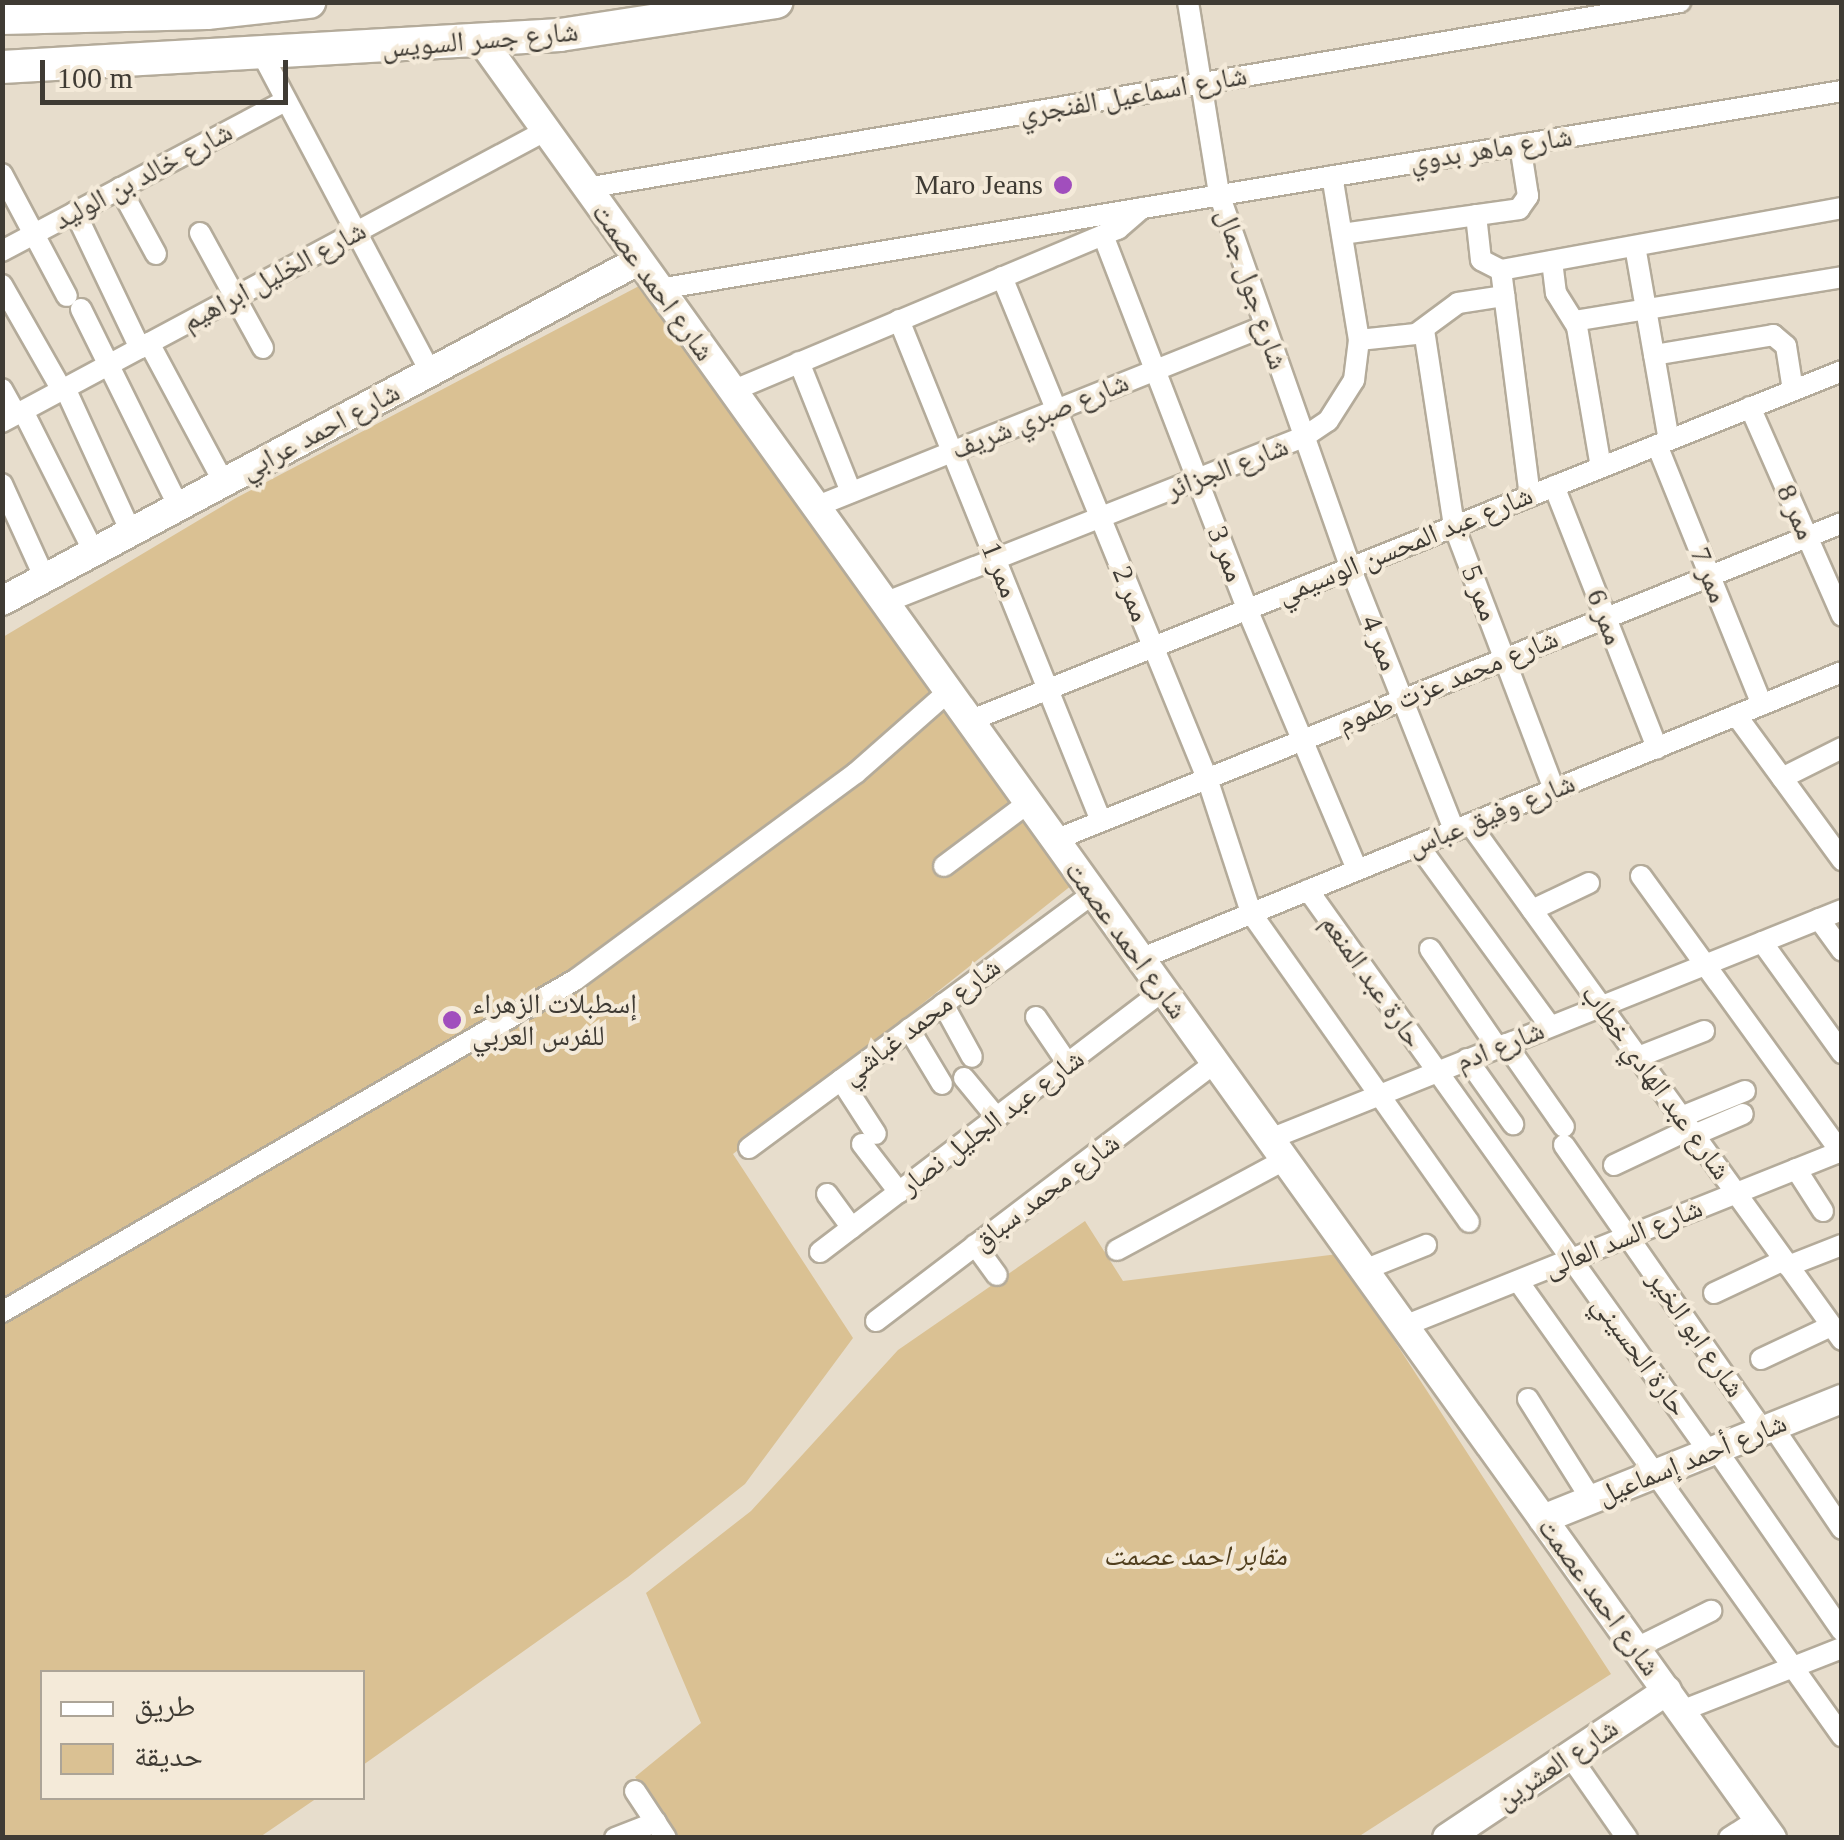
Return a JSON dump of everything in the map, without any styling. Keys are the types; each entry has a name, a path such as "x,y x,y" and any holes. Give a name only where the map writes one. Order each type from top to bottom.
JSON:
{"main road":[{"path":"2,18 207,13 309,2"},
{"name":"شارع جسر السويس","path":"2,68 482,41 776,2"},
{"name":"شارع احمد عصمت","path":"482,41 1765,1828"},
{"name":"شارع احمد عرابي","path":"3,601 638,262"},
{"name":"شارع أحمد إسماعيل","path":"1542,1519 1842,1398"},
{"name":"شارع العشرين","path":"1451,1836 1570,1756 1674,1701"}],"street":[{"name":"شارع جول جمال","path":"1188,2 1219,194 1350,568"},
{"name":"شارع اسماعيل الفنجري","path":"586,188 1680,2"},
{"path":"263,56 283,102 430,372"},
{"name":"شارع ماهر بدوي","path":"658,289 1520,144 1840,98"},
{"name":"شارع خالد بن الوليد","path":"2,251 283,102"},
{"name":"شارع الخليل ابراهيم","path":"14,416 545,131"},
{"path":"1342,234 1476,215 1526,203 1520,144"},
{"path":"2,174 108,365 179,507"},
{"name":"شارع الجزائر","path":"884,603 1304,438 1344,402 1359,340 1332,176"},
{"path":"120,188 156,254"},
{"name":"شارع ماهر بدوي","path":"732,391 1103,235 1142,208"},
{"path":"1476,215 1482,260 1501,270 1842,208"},
{"path":"76,212 145,345 224,482"},
{"path":"200,233 263,348"},
{"name":"ممر 3","path":"1103,235 1246,609 1357,870"},
{"name":"ممر 7","path":"1635,246 1654,355 1663,442 1710,576 1762,705"},
{"path":"1552,261 1556,293 1574,321 1601,467"},
{"path":"1501,270 1530,496"},
{"path":"1574,321 1842,276"},
{"name":"ممر 2","path":"1002,277 1207,778 1251,913 1469,1222"},
{"path":"2,285 64,389 131,532"},
{"path":"1359,340 1424,330 1458,303 1504,296"},
{"name":"ممر 1","path":"899,320 1102,821"},
{"name":"شارع صبري شريف","path":"815,507 1265,326"},
{"name":"ممر 5","path":"1424,330 1454,526 1554,790"},
{"path":"1654,355 1774,335 1786,346 1793,390"},
{"path":"799,362 852,492"},
{"name":"شارع عبد المحسن الوسيمي","path":"969,721 1750,407 1840,376"},
{"path":"2,389 94,552"},
{"name":"ممر 8","path":"1750,407 1842,616"},
{"path":"2,484 45,578"},
{"name":"ممر 6","path":"1554,486 1657,748"},
{"name":"شارع محمد عزت طموم","path":"1055,840 1842,523"},
{"name":"ممر 4","path":"1350,568 1402,700 1462,827"},
{"name":"شارع وفيق عباس","path":"1140,959 1841,674"},
{"path":"2,1312 575,980 856,774 948,692"},
{"path":"1736,715 1842,860"},
{"path":"1782,778 1842,748"},
{"path":"944,866 1028,803"},
{"name":"شارع عبد الهادي خطاب","path":"1462,827 1532,910 1786,1263 1835,1323"},
{"path":"1418,845 1550,1026"},
{"path":"1641,876 1841,1152"},
{"path":"1532,910 1589,882"},
{"name":"حارة عبد المنعم","path":"1308,890 1571,1260"},
{"name":"شارع محمد غباشي","path":"749,1148 1093,893"},
{"name":"شارع ادم","path":"1117,1250 1277,1150 1379,1094 1842,910"},
{"path":"1819,919 1842,951"},
{"path":"1762,942 1842,1052"},
{"name":"شارع ابو الخير","path":"1430,949 1502,1045 1628,1237 1842,1529"},
{"name":"شارع عبد الجليل نصار","path":"820,1252 1163,991"},
{"path":"943,1004 972,1057"},
{"path":"1036,1017 1068,1064"},
{"path":"910,1030 942,1084"},
{"path":"1638,1058 1704,1032"},
{"path":"1467,1059 1513,1124"},
{"name":"شارع محمد سباق","path":"876,1320 1215,1063"},
{"path":"964,1078 996,1118"},
{"path":"841,1080 899,1192"},
{"path":"1614,1164 1688,1127 1745,1091"},
{"path":"1688,1127 1743,1114"},
{"name":"شارع السد العالى","path":"1404,1326 1841,1152"},
{"path":"1796,1169 1823,1211"},
{"path":"826,1194 852,1228"},
{"path":"976,1245 997,1275"},
{"path":"1364,1270 1426,1245"},
{"path":"1714,1293 1842,1245"},
{"name":"حارة الحسيني","path":"1571,1260 1842,1631"},
{"path":"1518,1280 1842,1736"},
{"path":"1761,1359 1835,1323"},
{"path":"1528,1399 1592,1499"},
{"path":"1636,1648 1711,1611"},
{"path":"1674,1701 1792,1667 1842,1648"},
{"path":"1570,1756 1627,1838"},
{"path":"615,1838 661,1830 635,1791"},
{"path":"1729,1838 1765,1828"}],"green space":[{"name":"إسطبلات الزهراء للفرس العربي","path":"639,286 1072,885 733,1154 853,1338 745,1484 628,1577 365,1764 365,1670 40,1670 40,1800 314,1800 260,1837 3,1838 3,637 236,498"},
{"name":"مقابر احمد عصمت","path":"1085,1221 1123,1281 1338,1254 1611,1674 1358,1837 679,1837 635,1777 701,1723 646,1593 751,1511 898,1350"}],"place":[{"name":"Maro Jeans","path":"1063,185"},
{"name":"إسطبلات الزهراء للفرس العربي","path":"452,1020"}]}
